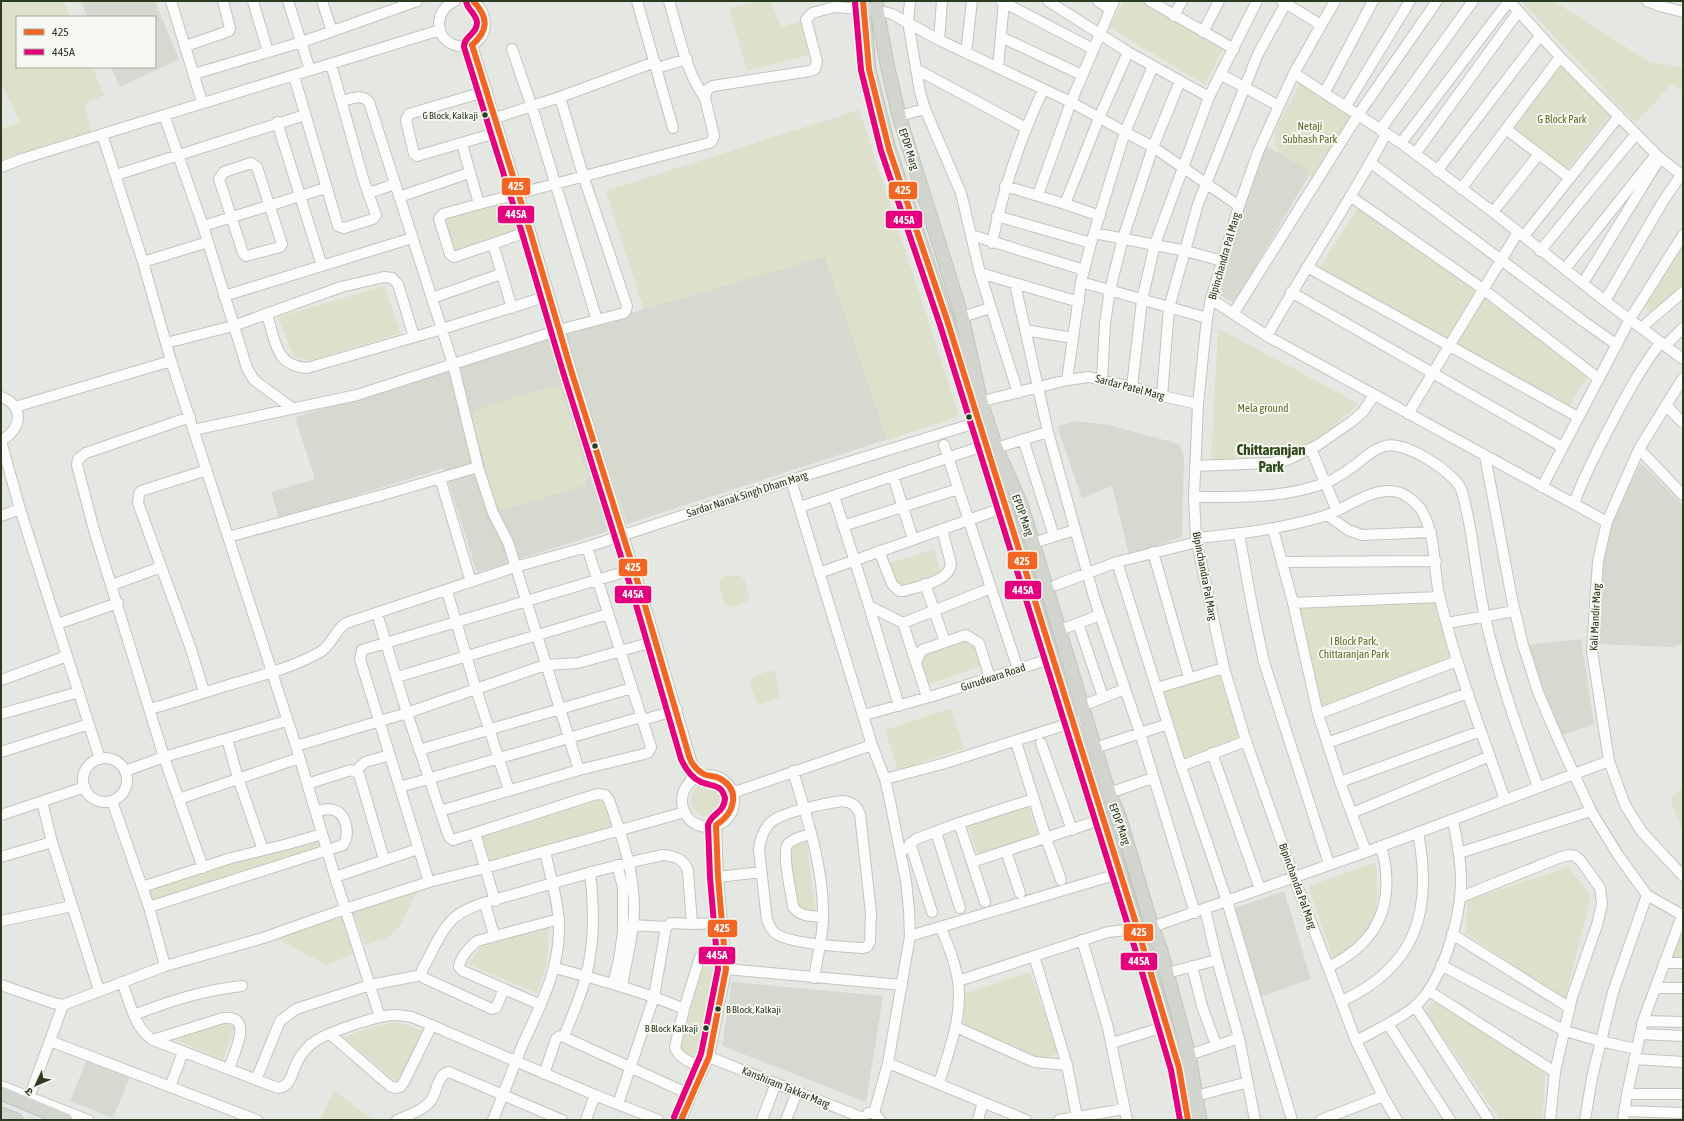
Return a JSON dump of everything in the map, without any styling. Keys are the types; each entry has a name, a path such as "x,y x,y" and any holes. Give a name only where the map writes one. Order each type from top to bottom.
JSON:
{"main road":[{"name":"EPDP Marg","path":"863,5 869,69 882,122 977,402 991,446 1005,507 1053,658 1079,720 1095,748 1109,793 1119,816 1152,927 1162,951 1189,1055 1200,1120"},
{"name":"EPDP Marg","path":"877,5 886,64 899,116 962,318 977,402"},
{"name":"EPDP Marg","path":"991,446 1020,502 1060,630 1082,706 1079,720 1121,873 1179,1068 1188,1120"},
{"path":"1,1093 28,1100 66,1120"},
{"path":"1,1114 16,1120"}],"street":[{"path":"172,1 202,102"},
{"path":"186,46 228,31 230,25 223,1"},
{"path":"253,1 268,52"},
{"path":"288,1 310,70"},
{"path":"322,1 332,31"},
{"path":"194,74 302,42 417,1"},
{"path":"455,1 448,4 439,19 440,30 445,39 451,44 459,47 472,45 483,35 485,25 481,11 473,1"},
{"path":"637,1 673,128"},
{"path":"530,231 456,256 452,256 439,223 439,219 444,214 556,182 712,141 714,133 705,98 693,80 669,1"},
{"path":"910,1 908,22 920,92 925,109 956,180 990,308 1018,393"},
{"path":"939,40 942,1"},
{"path":"966,52 972,1"},
{"path":"1048,1 1128,52 1209,97"},
{"path":"1038,195 1071,102 1112,5 1098,1"},
{"path":"1150,1 1234,49"},
{"path":"1174,16 1182,1"},
{"path":"1202,32 1219,1"},
{"path":"1132,387 1142,300 1155,244 1182,167 1209,97 1257,1"},
{"name":"Bipinchandra Pal Marg","path":"1335,1 1294,73 1258,152 1222,261 1206,318 1198,404 1194,497 1197,540 1224,668 1246,741 1294,877 1356,1041 1396,1120"},
{"path":"1325,92 1373,1"},
{"path":"1346,106 1410,1"},
{"path":"1233,314 1358,115 1437,1"},
{"path":"1267,336 1291,292 1371,163 1383,132 1473,1"},
{"path":"1401,143 1509,1 1560,57 1636,134 1658,156 1682,176 1662,203 1605,301"},
{"path":"1647,1 1683,12"},
{"path":"998,68 1003,2 1093,49"},
{"path":"1162,396 1169,308 1198,204 1258,54 1285,2 1320,25"},
{"path":"705,98 707,90 713,86 815,69 817,61 806,22 807,18 812,13 834,7 877,5 939,40 1042,90 1071,102 1126,132 1152,147 1239,206"},
{"path":"1415,154 1518,12"},
{"path":"1,168 202,102 294,76 440,30"},
{"path":"1437,171 1540,36"},
{"path":"1001,37 1082,75"},
{"path":"472,45 530,231 548,296 677,710 692,764 691,781"},
{"path":"512,49 556,182 597,320"},
{"path":"1065,204 1099,118 1128,52"},
{"path":"1461,189 1560,57"},
{"path":"495,118 560,98 656,65 686,59"},
{"path":"294,76 338,226 342,228 375,218 376,215 330,64"},
{"path":"1067,380 1084,270 1126,132 1153,66"},
{"path":"916,69 1026,128"},
{"path":"1294,73 1401,143 1493,212 1540,251 1605,301 1683,359"},
{"path":"1220,74 1279,106"},
{"path":"1102,379 1105,323 1110,290 1123,238 1152,147 1180,81"},
{"path":"992,243 1005,186 1026,128 1042,90"},
{"path":"486,92 412,112 407,116 414,154 416,156 462,144 499,132"},
{"path":"342,101 360,96 367,99 369,102 442,330 478,467 493,513 506,536 579,770"},
{"path":"193,430 357,395 559,330 624,313 627,306 583,175 560,98"},
{"path":"899,116 925,109"},
{"path":"116,175 305,114"},
{"path":"164,115 203,226 233,326 251,375 261,386 292,408"},
{"path":"1408,414 1501,259 1570,178 1619,116"},
{"path":"277,122 322,266"},
{"path":"1506,129 1570,178"},
{"path":"102,134 143,262 171,361 272,672 286,721 296,746 335,878 380,1017"},
{"path":"1540,251 1636,134"},
{"path":"462,144 479,204"},
{"path":"1493,212 1539,154"},
{"path":"1565,269 1658,156"},
{"path":"1582,283 1658,156"},
{"path":"251,163 256,165 270,204 282,242 280,247 246,256 243,253 219,179 224,172 251,163"},
{"path":"1371,163 1617,345"},
{"path":"400,197 469,173"},
{"path":"369,192 394,184"},
{"path":"1005,186 1038,195 1100,216"},
{"path":"203,226 232,218 270,204 326,188"},
{"path":"1350,196 1483,289 1599,379"},
{"path":"997,216 1093,238 1123,238 1155,244 1222,261"},
{"path":"971,235 992,243 1084,270"},
{"path":"1542,487 1630,320 1683,235"},
{"path":"224,296 412,238"},
{"path":"143,262 208,242"},
{"path":"493,244 512,308"},
{"path":"1307,267 1578,417"},
{"path":"980,273 1079,302"},
{"path":"432,298 501,274"},
{"path":"166,343 233,326 267,315 308,298 341,287 389,277 394,279 398,284 414,337"},
{"path":"1081,282 1206,318"},
{"path":"1015,284 1048,432 1075,530 1100,615 1140,733 1153,778 1217,960 1239,1038 1255,1120"},
{"path":"1291,292 1562,447"},
{"path":"1641,328 1683,292"},
{"path":"267,315 283,360 297,367 307,368 442,330 548,296"},
{"path":"1211,300 1267,336 1607,522"},
{"path":"962,318 990,308"},
{"path":"1574,504 1595,456 1634,382 1663,344 1683,328"},
{"path":"1025,330 1073,338"},
{"path":"15,407 171,361"},
{"name":"Sardar Patel Marg","path":"977,402 1067,380 1089,377 1198,404"},
{"name":"Kali Mandir Marg","path":"1683,378 1639,449 1607,522 1598,561 1592,651 1609,761 1625,805 1638,826 1683,876"},
{"path":"1195,466 1270,463 1287,460 1311,449 1356,418 1368,405 1374,395"},
{"path":"1,397 11,402 18,413 17,426 9,436 1,441 20,509 100,759"},
{"path":"1666,406 1683,423"},
{"path":"190,417 86,453 78,459 77,465 79,478 94,530 164,757 203,868"},
{"name":"Sardar Nanak Singh Dham Marg","path":"150,709 272,672 322,651 339,628 346,623 516,567 588,547 791,480 983,421"},
{"path":"800,507 948,458 1048,432"},
{"path":"1023,439 1054,536"},
{"path":"944,445 1018,669"},
{"path":"1194,497 1245,497 1304,490 1325,483 1353,467 1375,450 1385,446 1394,445 1402,447 1444,470 1454,478 1460,489 1466,507 1485,616 1497,664 1510,707 1538,787"},
{"path":"1311,449 1337,511"},
{"path":"1639,449 1683,495"},
{"path":"1484,456 1522,645 1538,692 1558,739 1591,811 1618,855 1647,895 1683,914 1643,1021 1636,1049 1624,1116 1683,1113"},
{"path":"228,537 478,467"},
{"path":"204,692 191,649 138,503 139,494 146,489 207,470"},
{"path":"893,476 914,539"},
{"path":"440,478 471,582"},
{"path":"791,480 872,745 885,779 906,881 910,936 888,1063 877,1116 867,1113 862,1119"},
{"path":"843,526 958,489"},
{"path":"1056,584 1088,574 1118,562 1197,540 1273,529 1327,515 1361,498 1378,492 1393,491 1403,494 1415,502 1424,513 1431,532 1440,597 1457,661 1505,800"},
{"path":"834,496 899,706"},
{"path":"819,572 1005,507"},
{"path":"1,516 20,509"},
{"path":"1327,515 1348,530 1362,535 1431,532"},
{"path":"879,551 895,588 899,591 904,591 925,584 947,575 950,569 951,564 942,529"},
{"path":"1273,529 1293,603 1318,714 1340,782 1366,852"},
{"path":"1034,543 1075,530"},
{"path":"1240,534 1253,611 1264,662 1330,864"},
{"path":"440,810 579,770 648,753 651,747 588,547"},
{"path":"1153,552 1189,678"},
{"path":"1282,562 1436,561"},
{"path":"1118,562 1181,766 1227,901 1292,1120"},
{"path":"112,585 162,567"},
{"path":"429,882 360,655 364,648 634,569"},
{"path":"925,584 945,642"},
{"path":"903,623 991,588"},
{"path":"447,590 476,689 509,790"},
{"path":"1293,603 1440,597"},
{"path":"56,624 118,604"},
{"path":"869,606 903,623 930,697"},
{"path":"1447,623 1515,611"},
{"path":"397,676 608,614"},
{"path":"1060,630 1100,615"},
{"path":"379,620 419,750 451,840 597,794 605,795 609,800 629,862 634,906 633,925 618,985"},
{"path":"1078,623 1103,697"},
{"path":"916,662 922,650 966,635 979,643 990,678"},
{"path":"296,746 407,713 545,665 578,663 656,641"},
{"path":"1,680 67,656"},
{"name":"Gurudwara Road","path":"864,715 930,697 1053,658"},
{"path":"1318,714 1457,661"},
{"path":"1157,688 1224,668"},
{"path":"419,750 632,688"},
{"path":"1082,706 1125,689"},
{"path":"1,714 79,692"},
{"path":"1327,743 1468,693"},
{"path":"400,787 641,717 646,719 677,710"},
{"path":"885,779 1016,742 1079,720"},
{"path":"125,771 164,757 286,721"},
{"path":"1,752 89,724"},
{"path":"1095,748 1168,724"},
{"path":"1340,782 1481,731"},
{"path":"226,739 263,850"},
{"path":"1181,766 1246,741"},
{"path":"1016,742 1046,838 1061,880"},
{"path":"1041,743 1072,830"},
{"path":"732,793 872,745"},
{"path":"1212,753 1260,889"},
{"path":"356,771 365,762 390,755"},
{"path":"1352,813 1490,756"},
{"path":"110,758 125,771 127,779 124,791 119,797 112,801 104,802 96,799 89,794 85,787 84,777 87,768 95,761 100,759 110,758"},
{"path":"179,799 299,758"},
{"path":"958,981 1108,932 1138,930 1152,927 1200,911 1418,833 1609,761"},
{"path":"692,764 705,775"},
{"path":"307,784 351,770 356,771 362,778 384,859"},
{"path":"793,771 811,834 819,872 823,917 814,978"},
{"path":"705,775 714,775 722,779 728,785 732,793 732,809 729,816 723,822 709,827 695,823 685,812 682,805 682,796 685,788 691,781 705,775"},
{"path":"1109,793 1153,778"},
{"path":"1,815 85,787"},
{"path":"900,855 910,843 916,839 959,823 1034,799"},
{"path":"112,801 149,907 164,966"},
{"path":"42,802 52,842 99,990"},
{"path":"832,802 851,802 860,814 871,913 870,942 866,947 819,945 783,938 775,934 770,928 767,920 761,872 759,850 760,840 772,821 783,815 804,809 832,802"},
{"path":"149,907 343,845 347,839 347,829 340,813 334,809 315,811"},
{"path":"1459,853 1591,811"},
{"path":"1,984 53,1003 63,1005 164,966 263,938 345,909 429,882 485,868 619,829 685,812"},
{"path":"1356,1041 1388,1024 1415,1006 1429,991 1441,965 1452,934 1461,897 1459,853 1453,820"},
{"path":"959,823 985,902"},
{"path":"972,862 1091,823"},
{"path":"681,1120 709,1057 726,969 718,876 716,825"},
{"path":"936,832 960,908"},
{"path":"475,833 495,901"},
{"path":"1342,1001 1363,991 1380,978 1408,946 1418,923 1423,899 1424,869 1418,833"},
{"path":"142,887 231,858 322,834"},
{"path":"811,834 788,844 785,854 793,907 796,911 805,915 823,917"},
{"path":"1,858 52,842"},
{"path":"910,843 932,912"},
{"path":"1328,968 1342,961 1357,950 1371,935 1381,917 1386,895 1386,873 1381,846"},
{"path":"335,878 384,859 418,849"},
{"path":"493,1120 502,1094 541,1005 555,968 559,919 545,851"},
{"path":"1006,851 1020,893"},
{"path":"422,975 422,970 452,920 460,913 590,872 663,855 671,855 679,858 685,864 688,871 692,924"},
{"path":"1461,897 1570,855 1576,856 1580,860 1600,888 1602,904 1597,925 1580,969 1570,1008 1555,1072 1550,1120"},
{"path":"617,865 623,887 623,932 619,960 618,985"},
{"path":"564,1037 586,977 589,960 594,914 590,872"},
{"path":"718,876 761,872"},
{"path":"910,936 941,928 989,912 1121,873"},
{"path":"1585,1120 1600,1041 1612,992 1647,895"},
{"path":"485,904 494,935"},
{"path":"1,921 72,906"},
{"path":"541,1005 462,971 459,967 462,958 477,941 494,935 559,919"},
{"path":"618,1104 632,1067 654,997 666,927 671,923 722,923"},
{"path":"633,925 666,927"},
{"path":"939,1084 956,1027 958,981 952,958 941,928"},
{"path":"1452,934 1570,1008"},
{"path":"1082,940 1112,1043 1126,1120"},
{"path":"703,1068 676,1053 675,1047 684,1009 700,957 706,954 725,954"},
{"path":"1034,956 1066,1065 1076,1116"},
{"path":"1167,973 1217,960"},
{"path":"1664,963 1683,964"},
{"path":"1441,965 1565,1031 1636,1049"},
{"path":"1192,966 1202,1006 1216,1045"},
{"path":"555,968 618,985 684,1009"},
{"path":"726,969 902,985"},
{"path":"256,1080 280,1022 296,1009 370,985 422,975"},
{"path":"422,975 428,981 492,1009 496,1008 504,989"},
{"path":"122,982 138,1026 145,1035 153,1040 183,1052 278,1088 283,1088 290,1080 296,1063 303,1052 311,1044 330,1034 380,1017 395,1015 412,1017 544,1074 658,1120"},
{"path":"134,1015 187,996 214,989 242,986"},
{"path":"1655,988 1683,988"},
{"path":"1429,991 1555,1072"},
{"path":"28,1100 63,1005"},
{"path":"1415,1006 1489,1120"},
{"path":"153,1040 223,1018 232,1017 237,1019 241,1032 229,1069"},
{"path":"1643,1021 1683,1022"},
{"path":"1388,1024 1450,1120"},
{"path":"330,1034 390,1086 395,1088 400,1087 404,1082 432,1025"},
{"path":"1112,1043 1167,1026"},
{"path":"956,1027 1034,1062 1066,1065"},
{"path":"1640,1034 1683,1036"},
{"path":"544,1074 556,1039 560,1036 632,1067 691,1095"},
{"path":"1189,1055 1239,1038"},
{"path":"50,1041 257,1120"},
{"path":"170,1087 183,1052"},
{"name":"Kanshiram Takkar Marg","path":"709,1057 862,1119"},
{"path":"1634,1059 1683,1062"},
{"path":"888,1063 1026,1120"},
{"path":"397,1120 428,1104 432,1099 442,1075 445,1072 449,1072 562,1120"},
{"path":"1196,1096 1248,1082"},
{"path":"762,1120 776,1083"},
{"path":"1,1086 28,1100 88,1120"},
{"path":"786,1120 797,1092"},
{"path":"1627,1094 1683,1094"},
{"path":"586,1120 595,1095"},
{"path":"1321,1120 1383,1096"},
{"path":"978,1120 983,1102"},
{"path":"1059,1120 1125,1109"}],"shaded area":[{"path":"80,1 155,1 179,59 120,87 111,68 156,68 156,16 88,16"},
{"path":"859,110 959,416 627,524 565,335 644,309 606,191"},
{"path":"1261,144 1312,170 1234,303 1216,293"},
{"path":"551,337 612,530 477,572 444,468 279,519 271,492 315,479 295,417"},
{"path":"1076,421 1109,425 1179,444 1184,456 1182,537 1129,555 1112,486 1082,498 1057,426"},
{"path":"1641,463 1683,505 1683,644 1672,647 1596,644 1602,558 1616,511"},
{"path":"1581,639 1594,724 1560,736 1526,645"},
{"path":"1284,891 1311,979 1260,997 1232,909"},
{"path":"732,982 883,996 866,1102 722,1046"},
{"path":"88,1057 131,1074 113,1118 70,1101"}],"green space":[{"path":"1,1 63,1 70,16 16,16 16,68 92,68 104,95 85,105 91,131 1,159 1,130 20,122 1,83"},
{"path":"754,1 771,1 781,28 802,21 808,55 747,71 729,9"},
{"path":"1123,1 1163,1 1226,43 1205,85 1110,28"},
{"path":"1521,1 1553,1 1650,62 1683,67 1683,91 1672,84 1636,123"},
{"name":"G Block Park","path":"1560,65 1611,115 1567,169 1513,127"},
{"name":"Netaji Subhash Park","path":"1301,81 1357,117 1318,181 1308,175 1311,170 1283,156 1277,148 1275,142 1277,128"},
{"path":"859,110 959,416 887,440 825,257 644,309 606,191"},
{"path":"507,199 519,232 455,253 444,218"},
{"path":"1362,201 1590,374 1570,405 1317,271"},
{"path":"1683,242 1683,283 1652,314 1644,306"},
{"path":"384,286 401,333 310,361 293,356 278,317"},
{"name":"Mela ground","path":"1218,328 1359,404 1320,436 1308,444 1296,449 1260,458 1211,460"},
{"path":"553,386 561,389 588,476 585,485 503,510 496,505 472,418 475,410"},
{"path":"934,549 942,576 898,588 890,563"},
{"path":"740,575 745,580 750,597 747,602 731,608 724,604 719,583 724,577"},
{"name":"I Block Park, Chittaranjan Park","path":"1439,597 1452,659 1322,711 1293,603"},
{"path":"967,641 974,646 981,666 927,685 921,663 926,654"},
{"path":"771,670 775,672 780,695 778,698 761,704 757,703 750,682 751,677"},
{"path":"1220,673 1240,738 1184,759 1161,690"},
{"path":"951,708 964,748 898,770 885,730"},
{"path":"705,783 711,783 715,784 722,790 725,800 724,807 718,814 711,817 705,817 701,816 694,810 691,803 691,797 692,793 698,786"},
{"path":"1683,788 1683,832 1670,799"},
{"path":"604,799 612,826 489,864 481,837"},
{"path":"1027,803 1038,836 978,856 967,823"},
{"path":"319,836 323,848 150,902 146,890"},
{"path":"806,840 816,912 800,907 795,902 789,856 795,844"},
{"path":"1376,862 1377,894 1374,919 1360,939 1349,949 1333,958 1309,886"},
{"path":"1569,867 1591,897 1565,999 1465,933 1468,900"},
{"path":"418,890 400,926 386,939 365,945 353,912"},
{"path":"342,917 354,954 326,965 276,938"},
{"path":"1683,927 1683,960 1671,960"},
{"path":"549,928 547,962 537,993 468,964 482,945 499,938"},
{"path":"704,959 722,963 708,1020 695,1059 680,1049"},
{"path":"1030,972 1058,1053 1044,1060 964,1027 964,994"},
{"path":"1436,1000 1545,1073 1543,1115 1540,1120 1500,1120 1425,1011"},
{"path":"224,1022 235,1027 223,1060 175,1040"},
{"path":"399,1022 423,1031 398,1083 343,1037 379,1025"},
{"path":"334,1090 373,1120 320,1120"}],"transit line":[{"name":"445A","path":"466,1 468,7 477,20 477,23 475,30 464,44 464,47 522,233 563,372 635,601 681,759 695,778 705,784 716,786 721,790 725,798 722,807 708,825 710,878 718,969 701,1054 674,1117"},
{"name":"425","path":"475,1 474,2 479,8 485,24 481,35 472,45 530,231 571,370 643,599 689,756 696,768 704,774 717,777 726,783 731,789 733,795 731,808 727,815 716,825 718,877 726,969 709,1057 681,1120"},
{"name":"425","path":"863,1 869,69 889,149 948,323 1138,930 1179,1068 1188,1120"},
{"name":"445A","path":"855,2 861,70 881,151 940,325 1130,932 1171,1070 1180,1120"}],"place":[{"name":"G Block, Kalkaji","path":"485,115"},
{"name":"B Block, Kalkaji","path":"718,1009"},
{"name":"B Block Kalkaji","path":"706,1028"}],"district":[{"name":"Chittaranjan Park","path":"1271,458"}]}
